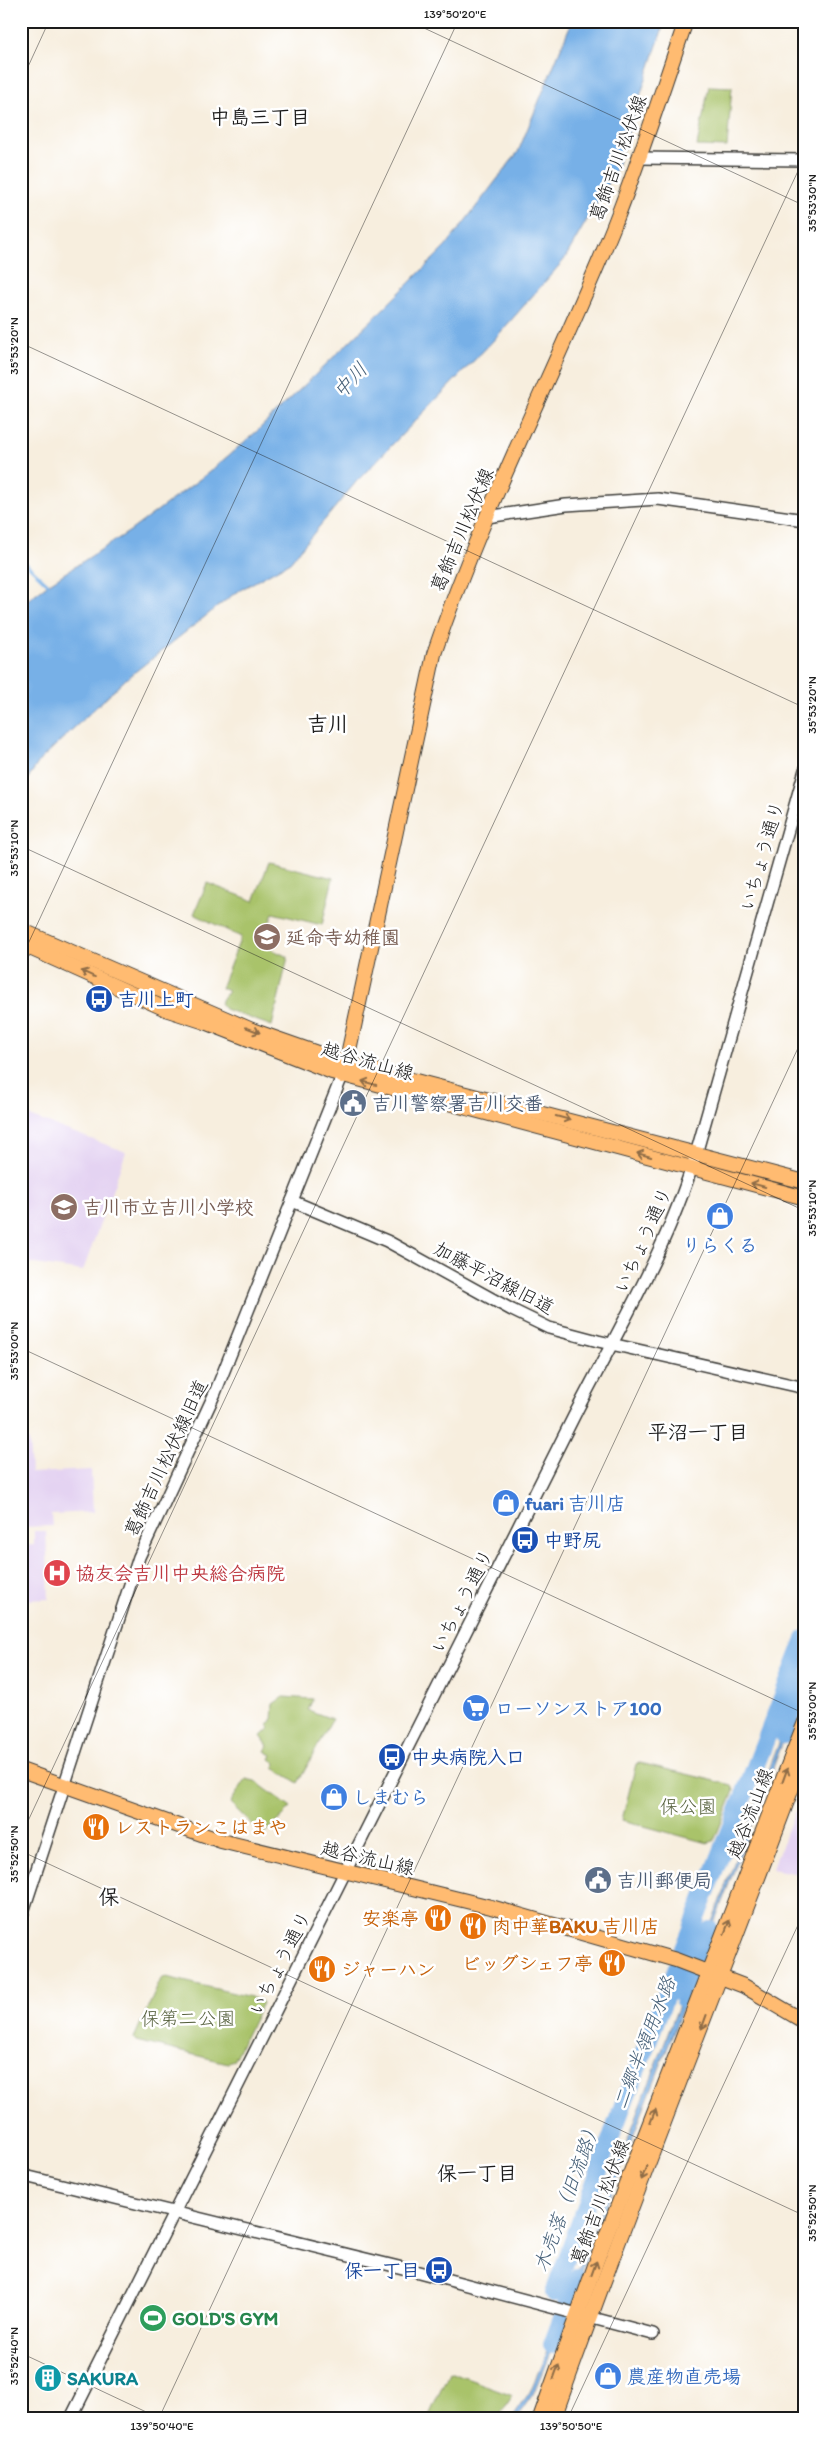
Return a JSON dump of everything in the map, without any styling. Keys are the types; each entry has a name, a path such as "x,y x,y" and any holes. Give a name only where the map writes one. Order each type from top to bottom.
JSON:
{"main road":[{"name":"葛飾吉川松伏線","path":"344,1069 434,654 446,616 487,517 613,229 686,21"},
{"name":"越谷流山線","path":"21,930 344,1069 805,1182"},
{"name":"越谷流山線","path":"21,944 168,1010 344,1069 692,1168 805,1198"},
{"name":"越谷流山線","path":"710,1973 805,1722"},
{"name":"越谷流山線","path":"710,1973 805,1753"},
{"name":"越谷流山線","path":"21,1770 221,1841 507,1911 676,1960 757,1992 805,2022"},
{"name":"葛飾吉川松伏線","path":"540,2418 574,2313 710,1973"},
{"name":"葛飾吉川松伏線","path":"554,2418 574,2313"}],"street":[{"path":"638,158 805,160"},
{"path":"487,517 566,505 658,499 805,520"},
{"name":"いちょう通り","path":"71,2418 576,1412 661,1249 684,1194 692,1168 805,770"},
{"name":"葛飾吉川松伏線旧道","path":"21,1918 139,1557 215,1393 344,1069"},
{"name":"加藤平沼線旧道","path":"292,1200 388,1241 540,1324 612,1344 805,1388"},
{"path":"21,2175 175,2211 653,2334"}],"shaded area":[{"name":"吉川市立吉川小学校","path":"21,1113 126,1152 83,1271 21,1262"},
{"path":"21,1440 29,1440 31,1473 91,1470 93,1512 51,1514 52,1526 21,1527"},
{"path":"34,1531 46,1531 49,1599 25,1600 24,1570 21,1570 21,1546 34,1545"},
{"path":"795,1811 805,1814 805,1875 772,1869"}],"green space":[{"path":"709,86 732,87 727,147 697,146"},
{"path":"269,862 333,878 322,925 273,913 262,945 288,957 272,1026 225,1009 220,1003 228,991 221,988 241,937 194,914 207,883 254,901"},
{"path":"283,1697 313,1699 308,1710 332,1719 298,1783 274,1768 276,1763 270,1759 272,1755 265,1751 268,1746 261,1736 270,1728 268,1724 272,1721 273,1704"},
{"name":"保公園","path":"640,1763 732,1785 734,1791 714,1841 707,1843 622,1820 636,1764"},
{"path":"246,1779 255,1781 291,1808 263,1835 230,1803"},
{"name":"保第二公園","path":"166,1977 259,1999 262,2003 233,2061 228,2063 136,2041 134,2038 161,1979"},
{"path":"449,2372 513,2395 498,2418 428,2418"}],"water":[{"name":"中川","path":"572,21 665,21 616,169 564,260 492,342 356,482 290,562 235,593 126,679 40,760 21,789 21,605 51,582 130,531 208,473 256,432 446,246 518,152"},
{"path":"790,1714 793,1715 703,1952 701,1951"},
{"path":"690,1976 694,1978 570,2300 567,2299"},
{"path":"559,2323 562,2324 533,2394 516,2418 512,2418 530,2392"}],"waterway":[{"path":"21,559 50,586"},
{"name":"木売落（旧流路）","path":"554,2293 623,2105 805,1639"},
{"name":"二郷半領用水路","path":"784,1735 805,1680"},
{"name":"二郷半領用水路","path":"683,1999 710,1930"},
{"name":"二郷半領用水路","path":"552,2345 577,2278"}],"place":[{"name":"延命寺幼稚園","path":"267,937"},
{"name":"吉川上町","path":"99,999"},
{"name":"吉川警察署吉川交番","path":"353,1103"},
{"name":"吉川市立吉川小学校","path":"64,1207"},
{"name":"りらくる","path":"720,1216"},
{"name":"fuari 吉川店","path":"506,1503"},
{"name":"中野尻","path":"525,1540"},
{"name":"協友会吉川中央総合病院","path":"57,1573"},
{"name":"ローソンストア100","path":"476,1708"},
{"name":"中央病院入口","path":"392,1757"},
{"name":"しまむら","path":"334,1797"},
{"name":"レストランこはまや","path":"96,1827"},
{"name":"吉川郵便局","path":"598,1880"},
{"name":"安楽亭","path":"438,1918"},
{"name":"肉中華BAKU 吉川店","path":"473,1926"},
{"name":"ビッグシェフ亭","path":"612,1963"},
{"name":"ジャーハン","path":"322,1969"},
{"name":"保一丁目","path":"439,2270"},
{"name":"GOLD'S GYM","path":"153,2318"},
{"name":"農産物直売場","path":"608,2376"},
{"name":"SAKURA","path":"48,2378"}],"district":[{"name":"中島三丁目","path":"260,117"},
{"name":"吉川","path":"328,723"},
{"name":"平沼一丁目","path":"698,1432"},
{"name":"保","path":"109,1896"},
{"name":"保一丁目","path":"477,2173"}]}
